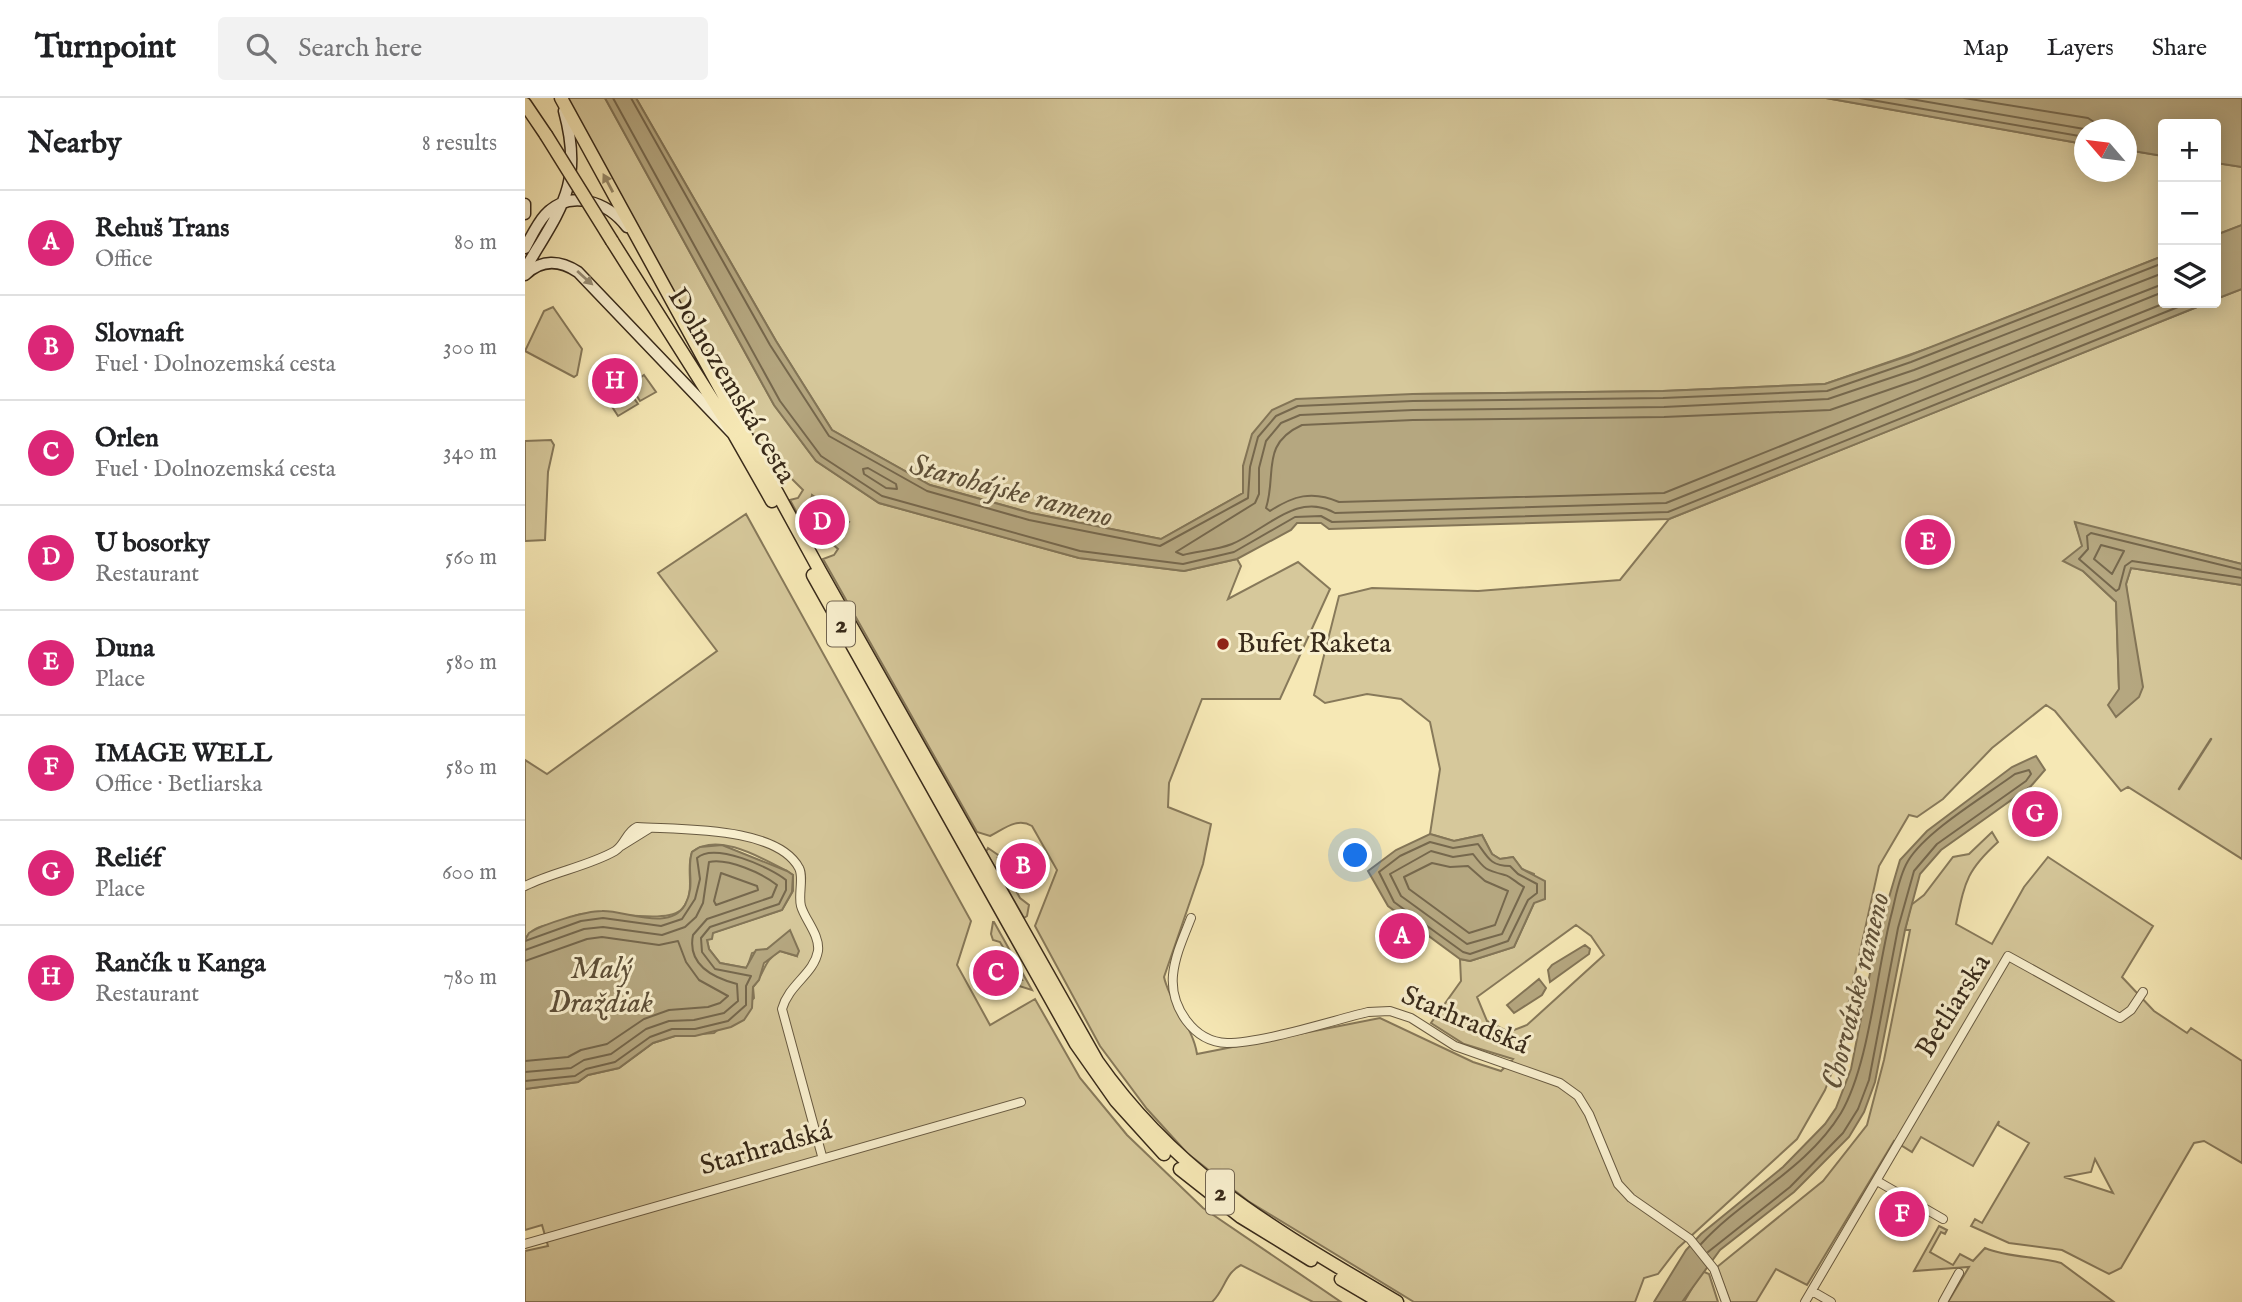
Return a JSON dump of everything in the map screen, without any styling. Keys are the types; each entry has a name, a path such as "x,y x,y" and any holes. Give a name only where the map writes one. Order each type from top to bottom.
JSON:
{"main road":[{"path":"525,269 563,204 570,184 573,157 561,98"},
{"name":"Dolnozemská cesta","path":"561,98 1052,984 1110,1079 1158,1136 1215,1188 1268,1224 1397,1302"},
{"name":"Dolnozemská cesta","path":"525,104 734,434 1063,1023 1105,1086 1144,1134 1202,1189 1252,1225 1380,1302"},
{"path":"525,248 545,215 563,204 581,200 602,204 621,219 640,243"},
{"path":"525,204 525,214"},
{"path":"525,275 539,264 550,263 565,265 578,272 719,423 734,434"}],"street":[{"path":"525,886 621,846 630,831 650,828 702,829 745,836 779,848 801,870 801,905 818,943 818,952 812,967 786,994 782,1009 822,1156"},
{"name":"Starhradská","path":"1191,918 1179,952 1174,983 1187,1021 1199,1034 1227,1043 1368,1012 1390,1011 1411,1018 1455,1046 1560,1083 1578,1096 1589,1114 1618,1184 1631,1198 1690,1239 1714,1269 1725,1302"},
{"name":"Betliarska","path":"1805,1302 2008,956 2120,1018 2130,1010 2143,992"},
{"name":"Starhradská","path":"525,1244 822,1156 1021,1102"},
{"path":"1877,1181 1943,1219"},
{"path":"1943,1302 1959,1273"},
{"path":"1812,1291 1831,1302"}],"shaded area":[{"path":"566,98 605,98 774,405 816,461 879,503 1079,558 1184,571 1237,559 1241,566 1228,599 1298,562 1330,589 1280,699 1202,699 1169,783 1168,807 1211,824 1203,864 1164,977 1167,987 1191,1034 1197,1054 1380,1018 1473,1062 1501,1071 1513,1059 1464,1044 1431,1023 1461,981 1460,959 1470,961 1514,947 1534,903 1534,874 1522,869 1513,857 1500,859 1492,854 1482,835 1454,841 1430,834 1440,769 1430,722 1401,699 1367,694 1325,703 1314,695 1339,596 1372,588 1478,591 1620,580 1669,519 2195,308 2221,308 2221,297 2242,289 2242,564 2075,523 2083,546 2083,571 2116,602 2119,689 2116,717 2130,622 2126,584 2131,568 2242,585 2242,859 2128,787 2121,791 2055,711 2046,705 1992,748 1943,799 1917,817 1909,815 1879,866 1835,1064 1825,1090 1797,1139 1678,1248 1658,1274 1644,1278 1635,1302 1414,1302 1248,1201 1187,1153 1147,1109 1100,1046 1035,926 1057,870 1032,826 1016,823 990,836 977,832 823,559 834,555 838,549 830,542 849,522 812,495 807,519 813,528 808,533 790,500 798,498 803,490 790,477 784,478 780,483","holes":["1576,925 1591,936 1604,955 1527,1025 1509,1032 1487,1021 1477,997"]},
{"path":"636,98 1826,98 2074,142 2074,182 2137,182 2137,152 2158,155 2158,258 1935,346 1825,384 1663,391 1413,394 1243,466 1243,493 1161,539 1031,513 930,485 832,430 776,341"},
{"path":"2221,164 2242,167 2242,225 2221,233"},
{"path":"553,307 582,349 577,375 574,377 525,351 544,311"},
{"path":"644,375 656,392 640,401 630,385"},
{"path":"628,390 638,404 618,416 609,402"},
{"path":"551,440 554,445 548,472 545,540 525,541 525,441"},
{"path":"746,514 971,921 957,965 990,1025 1035,999 1080,1078 1127,1135 1203,1208 1341,1302 1313,1302 1241,1265 1232,1272 1212,1302 525,1302 525,1251 548,1246 542,1225 525,1230 525,1089 578,1082 588,1075 619,1068 653,1043 675,1036 714,1033 754,998 753,987 774,955 780,951 796,956 784,938 767,949 752,953 747,968 720,963 709,949 707,940 712,933 782,910 793,891 793,875 787,871 740,849 714,844 692,852 689,896 682,909 675,914 651,917 582,914 538,928 525,940 525,760 547,774 717,651 658,573"},
{"path":"1992,832 1998,842 1979,861 1968,878 1956,924 1992,944 2024,887 2048,857 2153,926 2122,977 2154,1011 2187,1033 2191,1028 2242,1061 2242,1163 2204,1141 2194,1143 2121,1268 2109,1274 2062,1250 2009,1243 1971,1226 1975,1219 1982,1223 2029,1143 1998,1125 1999,1121 1973,1166 1921,1137 1912,1152 1894,1141 1807,1285 1776,1269 1756,1302 1730,1302 1717,1267 1823,1181 1867,1125 1884,1060 1910,930 1905,930 1911,905 1924,895 1953,857 1969,854","holes":["2095,1159 2113,1193 2064,1177 2091,1172"]},
{"path":"988,848 1004,859 998,858 1020,898 1029,905 1024,918 986,852"},
{"path":"993,922 1032,990 1019,986 1016,980 1022,980 1000,942 993,940"},
{"path":"1939,1226 1947,1230 1945,1234 1941,1232 1930,1252 1953,1265 1960,1254 1973,1261 1985,1248 2003,1254 2061,1263 2114,1302 1948,1302 1969,1267 1914,1271"},
{"path":"1702,1271 1709,1274 1718,1302 1684,1302"}],"water":[{"path":"605,98 636,98 776,341 832,430 930,485 1031,513 1161,539 1243,493 1243,466 1252,434 1272,410 1296,399 1413,394 1663,391 1825,384 1908,356 2158,258 2158,308 2195,308 1669,519 1329,529 1321,523 1297,523 1291,530 1237,559 1184,571 1079,558 879,503 816,461 774,405"},
{"path":"1826,98 2242,98 2242,167 2221,164 2221,119 2158,119 2158,155 2137,152 2137,119 2074,119 2074,142"},
{"path":"2242,225 2242,289 2221,297 2221,245 2221,233"},
{"path":"2075,522 2242,564 2242,585 2131,568 2126,584 2143,687 2139,697 2116,717 2108,705 2119,689 2116,602 2083,571 2063,561 2082,546"},
{"name":"Chorvátske rameno","path":"2036,756 2045,770 2031,786 1941,850 1920,874 1905,930 1875,1082 1864,1112 1849,1137 1794,1192 1720,1250 1682,1302 1654,1302 1686,1250 1701,1234 1783,1167 1825,1124 1836,1108 1851,1069 1877,938 1900,860 1927,831 2012,767"},
{"path":"1430,834 1454,841 1482,835 1492,854 1500,859 1513,857 1522,869 1545,881 1545,899 1534,903 1514,947 1470,961 1460,959 1388,906 1368,871 1396,850"},
{"name":"Malý Draždiak","path":"722,845 793,875 792,892 782,910 713,933 712,939 707,940 709,949 720,963 746,968 756,950 767,949 790,930 799,951 797,956 780,951 764,963 759,980 753,987 752,1008 744,1020 731,1027 695,1036 675,1036 653,1043 619,1068 588,1075 578,1082 525,1089 525,940 529,933 554,922 602,911 646,918 669,917 678,913 685,905 690,891 692,852 700,847"},
{"path":"1585,945 1590,949 1589,954 1550,982 1548,970 1552,965"},
{"path":"1539,979 1546,988 1542,995 1514,1013 1507,1005"}],"waterway":[{"path":"2179,789 2211,739"}],"place":[{"name":"Rančík u Kanga","path":"615,381"},
{"name":"U bosorky","path":"822,522"},
{"name":"Duna","path":"1928,542"},
{"name":"Bufet Raketa","path":"1223,644"},
{"name":"Reliéf","path":"2035,814"},
{"name":"Slovnaft","path":"1023,866"},
{"name":"Rehuš Trans","path":"1402,936"},
{"name":"Orlen","path":"996,973"},
{"name":"IMAGE WELL","path":"1902,1214"}],"water label":[{"name":"Starohájske rameno","path":"1011,492"}]}
